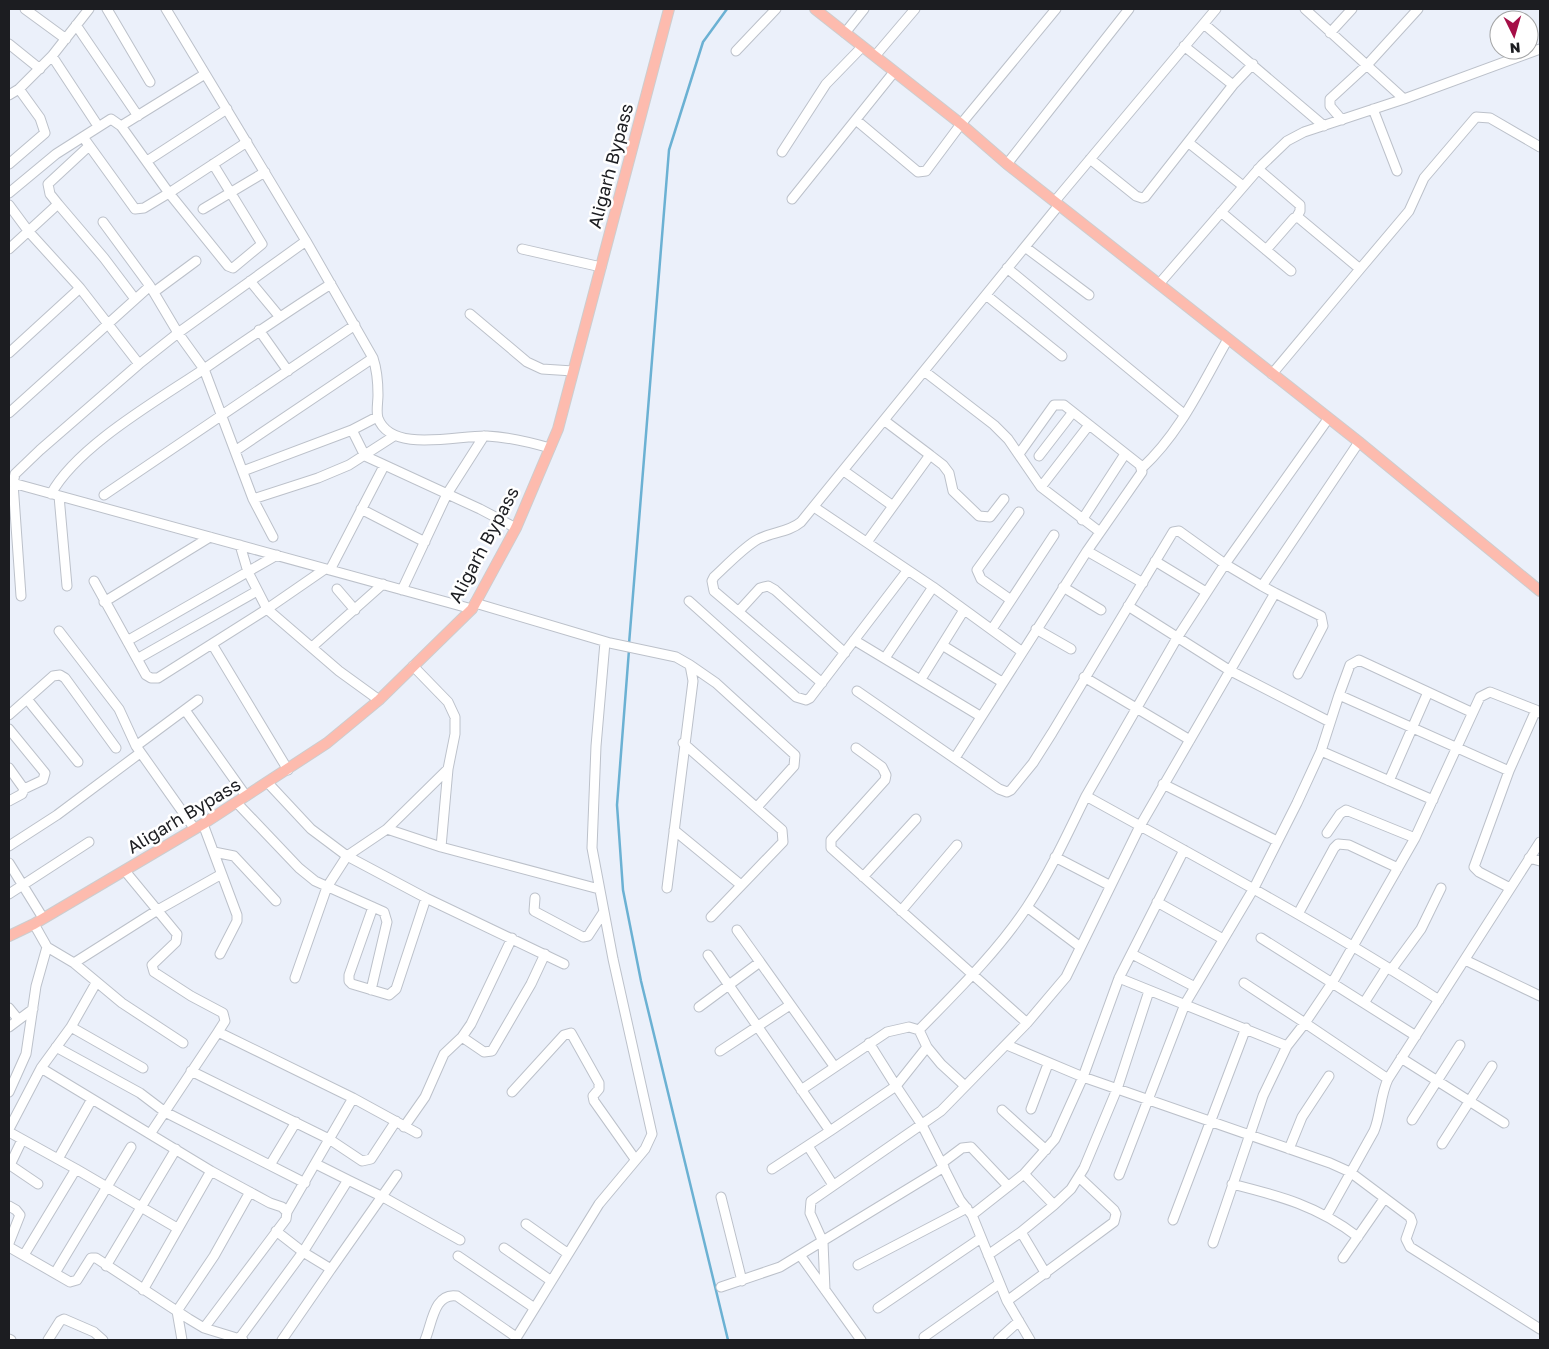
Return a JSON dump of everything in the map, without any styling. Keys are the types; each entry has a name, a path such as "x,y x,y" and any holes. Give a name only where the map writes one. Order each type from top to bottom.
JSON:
{"main road":[{"name":"Aligarh Bypass","path":"9,936 125,871 237,803 328,743 379,700 473,606 516,528 550,448 573,371 669,9"},
{"path":"815,9 961,124 1006,164 1359,442 1540,591"}],"street":[{"path":"26,9 66,40"},
{"path":"9,95 19,89 40,69 66,40 89,9"},
{"path":"108,9 150,82"},
{"path":"166,9 306,240 373,358 377,372 377,417 386,430 394,436 412,440 484,436 510,437 550,448"},
{"path":"736,51 776,9"},
{"path":"845,33 864,9"},
{"path":"875,56 916,9"},
{"path":"856,120 918,172 922,172 1056,9"},
{"path":"1006,164 1129,9"},
{"path":"822,683 714,591 712,581 714,577 754,542 766,536 795,527 814,507 1025,247 1090,160 1216,9"},
{"path":"1305,9 1404,99"},
{"path":"1330,33 1352,9"},
{"path":"1342,120 1330,106 1330,99 1366,65 1418,9"},
{"path":"1204,24 1324,126"},
{"path":"76,25 138,116"},
{"path":"9,44 40,69"},
{"path":"1184,46 1233,85"},
{"path":"782,152 826,84 862,47"},
{"path":"1159,284 1258,169 1287,141 1304,132 1404,99 1540,49"},
{"path":"52,56 98,126"},
{"path":"1090,160 1142,198 1189,143 1233,85 1253,64"},
{"path":"792,198 894,72"},
{"path":"122,126 205,74"},
{"path":"9,164 45,133 40,118 19,89"},
{"path":"147,161 227,109"},
{"path":"1373,109 1397,171"},
{"path":"1272,374 1409,211 1424,178 1476,117 1490,118 1540,147"},
{"path":"9,193 41,165 111,119 122,126 169,193 228,266 233,268 262,244 232,192 213,164"},
{"path":"83,137 135,208 144,208 247,142"},
{"path":"1189,143 1243,186"},
{"path":"89,146 48,184 50,194 136,299"},
{"path":"1258,169 1298,202 1301,208 1296,218 1266,250"},
{"path":"203,209 265,172"},
{"path":"9,249 58,204"},
{"path":"9,205 29,232 80,288 139,364"},
{"path":"1221,212 1291,271"},
{"path":"1296,218 1301,219 1360,269"},
{"path":"103,222 152,289 178,333 204,369 253,499 273,537"},
{"path":"21,596 13,537 13,479 40,450 139,364 178,333 306,240"},
{"path":"1025,247 1089,295"},
{"path":"522,249 601,267"},
{"path":"9,413 136,299 196,261"},
{"path":"1007,268 1185,415"},
{"path":"250,280 279,316"},
{"path":"67,586 55,491 72,467 101,441 139,412 279,316 331,284"},
{"path":"9,353 80,288"},
{"path":"986,295 1062,356"},
{"path":"470,314 527,362 542,369 573,371"},
{"path":"104,495 355,325"},
{"path":"259,330 288,371"},
{"path":"955,758 1021,651 1142,472 1142,468 1168,442 1228,339"},
{"path":"235,451 373,358"},
{"path":"924,372 994,425 1008,439 1041,487 1100,532"},
{"path":"1019,454 1054,406 1064,405 1142,468"},
{"path":"1039,456 1073,412"},
{"path":"243,471 352,430 377,417"},
{"path":"919,1030 973,974 1027,907 1056,857 1086,796 1177,638 1225,564 1328,418"},
{"path":"885,421 943,465 949,473 954,491 980,516 990,517 1004,499"},
{"path":"1041,487 1089,425"},
{"path":"352,430 365,456 516,528"},
{"path":"253,499 349,466 394,436"},
{"path":"402,590 447,494 484,436"},
{"path":"1262,586 1359,442"},
{"path":"1082,520 1126,454"},
{"path":"867,542 930,455"},
{"path":"94,581 146,675 151,678 158,678 327,569 384,466"},
{"path":"844,471 893,506"},
{"path":"13,479 210,537 402,590 473,606 608,643 676,657 716,683 795,755 794,766 757,807"},
{"path":"814,507 867,542 906,571 933,587 1021,651"},
{"path":"361,509 425,542"},
{"path":"1011,600 981,579 977,570 1019,512"},
{"path":"857,691 999,789 1007,792 1011,790 1033,763 1155,561 1173,532 1176,531 1262,586 1321,616 1323,626 1298,674"},
{"path":"992,629 1054,534"},
{"path":"104,602 210,537"},
{"path":"240,545 248,572 267,609 379,700"},
{"path":"1087,551 1143,583"},
{"path":"127,641 277,556"},
{"path":"1155,561 1206,592"},
{"path":"689,601 796,698 801,700 810,698 906,571"},
{"path":"312,647 383,584"},
{"path":"739,611 760,588 768,586 775,590 845,653"},
{"path":"885,658 933,587"},
{"path":"1063,587 1101,610"},
{"path":"337,589 355,610"},
{"path":"137,659 258,591"},
{"path":"825,1290 823,1242 809,1206 815,1197 941,1111 1027,1023 1066,977 1079,946 1140,826 1229,670 1276,593"},
{"path":"1128,606 1229,670 1330,722"},
{"path":"921,679 964,610"},
{"path":"1036,629 1072,649"},
{"path":"59,631 119,709 138,750 198,826 214,852 220,875 237,915 220,954"},
{"path":"854,640 980,716"},
{"path":"425,1340 441,1300 452,1295 457,1296 515,1339 566,1253 608,1191 650,1142 652,1126 603,913 592,848 592,817 608,643"},
{"path":"212,644 288,770"},
{"path":"942,645 1002,682"},
{"path":"1118,1175 1150,1099 1185,1004 1254,888 1277,842 1320,751 1350,665 1359,660 1472,712"},
{"path":"667,888 683,743 693,681 690,665"},
{"path":"413,666 448,702 455,717 455,734 448,769 441,847"},
{"path":"9,715 53,676 60,676 65,678 116,748"},
{"path":"1084,677 1190,740"},
{"path":"1389,781 1428,692"},
{"path":"1213,1243 1266,1087 1287,1046 1332,983 1354,946 1415,838 1480,697 1490,692 1538,712 1509,772 1474,867 1479,872 1510,888"},
{"path":"1339,695 1509,772"},
{"path":"27,699 78,762"},
{"path":"9,846 57,815 198,700"},
{"path":"185,710 246,796"},
{"path":"9,729 44,773 43,780 24,789 22,794 9,801"},
{"path":"683,743 782,830 784,836 783,842 711,917"},
{"path":"856,748 882,768 886,775 884,780 830,840 831,848 1027,1023"},
{"path":"1320,751 1433,800"},
{"path":"9,768 24,789"},
{"path":"295,978 327,887 347,856 387,829 448,769"},
{"path":"268,783 311,829 347,856 426,898 564,964"},
{"path":"1163,784 1277,842"},
{"path":"1086,796 1254,888 1354,946 1439,1000"},
{"path":"237,803 298,868 327,887 384,912 387,922 372,990"},
{"path":"1327,833 1340,814 1346,810 1415,838"},
{"path":"863,877 916,819"},
{"path":"387,829 441,847 598,889"},
{"path":"674,830 741,885"},
{"path":"9,894 89,842"},
{"path":"1327,1215 1378,1121 1382,1092 1388,1079 1540,842"},
{"path":"1298,914 1338,844 1349,844 1398,868"},
{"path":"901,911 957,845"},
{"path":"858,1265 970,1211 1024,1174 1046,1150 1062,1124 1082,1078 1119,978 1184,850"},
{"path":"214,852 234,856 276,901"},
{"path":"1056,857 1109,885"},
{"path":"1529,858 1540,861"},
{"path":"9,863 23,885 47,947 36,986 26,1054 9,1092"},
{"path":"125,871 178,938 154,962 152,968 191,996 224,1013 225,1021 150,1134"},
{"path":"74,963 156,911 220,875"},
{"path":"1364,1003 1389,968 1421,929 1441,888"},
{"path":"373,907 349,975 349,980 352,984 389,995 396,989 426,898"},
{"path":"535,898 534,911 583,937 588,936 603,913"},
{"path":"1157,902 1223,939"},
{"path":"1027,907 1079,946"},
{"path":"737,930 834,1066"},
{"path":"404,1127 424,1097 439,1062 450,1047 462,1037 488,991 512,938"},
{"path":"1261,938 1416,1036"},
{"path":"47,947 74,963 122,1003 183,1043"},
{"path":"462,1037 484,1052 492,1051 531,984 545,954"},
{"path":"1132,954 1195,987"},
{"path":"708,955 731,984 830,1131"},
{"path":"1465,960 1540,996"},
{"path":"699,1007 760,962"},
{"path":"1119,978 1287,1046"},
{"path":"96,983 71,1027 41,1068 9,1131 22,1140 106,1185 177,1228"},
{"path":"1244,983 1388,1079"},
{"path":"988,1255 1021,1232 1054,1205 1071,1189 1079,1177 1117,1089 1150,991"},
{"path":"720,1051 790,1005"},
{"path":"9,1027 33,1008"},
{"path":"10,1010 18,1019"},
{"path":"71,1027 144,1068"},
{"path":"801,1090 869,1043 897,1029 909,1027 919,1030 927,1047 941,1064 965,1086"},
{"path":"1173,1220 1246,1028"},
{"path":"218,1032 353,1098 418,1133"},
{"path":"512,1092 564,1036 571,1033 599,1082 599,1089 594,1096 594,1101 635,1160"},
{"path":"869,1043 922,1125 960,1200 970,1211 1007,1301 1030,1340"},
{"path":"1006,1044 1082,1078 1150,1099 1350,1172 1410,1217 1412,1222 1406,1239 1410,1247 1540,1329"},
{"path":"1412,1120 1460,1045"},
{"path":"772,1170 896,1086 927,1047"},
{"path":"56,1048 111,1076 165,1112 305,1183"},
{"path":"1402,1058 1504,1122"},
{"path":"1031,1109 1048,1064"},
{"path":"1442,1144 1492,1066"},
{"path":"41,1068 211,1171 282,1207 287,1212"},
{"path":"191,1071 329,1139 362,1161 367,1162 370,1160 396,1121"},
{"path":"1289,1149 1302,1116 1329,1076"},
{"path":"204,1328 286,1219 287,1212 353,1098"},
{"path":"58,1159 92,1099"},
{"path":"1002,1110 1046,1150"},
{"path":"270,1165 296,1122"},
{"path":"22,1140 10,1165 38,1184"},
{"path":"808,1146 833,1185"},
{"path":"721,1287 766,1274 800,1256 943,1165 962,1148 971,1146 1008,1186"},
{"path":"55,1273 106,1185 131,1147"},
{"path":"106,1266 176,1149"},
{"path":"316,1164 384,1197 460,1240"},
{"path":"24,1256 76,1168"},
{"path":"143,1290 211,1171"},
{"path":"1024,1174 1054,1205"},
{"path":"282,1340 384,1197 397,1175"},
{"path":"1007,1301 1046,1274 1116,1219 1114,1210 1079,1177"},
{"path":"9,1247 74,1282 91,1258 96,1258 217,1336 241,1340 304,1252 348,1180"},
{"path":"1232,1184 1280,1196 1327,1215 1358,1237"},
{"path":"182,1340 177,1311 205,1272 250,1192"},
{"path":"722,1197 742,1281"},
{"path":"1343,1258 1384,1199"},
{"path":"9,1206 20,1215 9,1243"},
{"path":"526,1224 566,1253"},
{"path":"276,1231 331,1269"},
{"path":"1021,1232 1046,1274"},
{"path":"878,1308 981,1238"},
{"path":"504,1248 550,1280"},
{"path":"458,1256 533,1307"},
{"path":"800,1256 862,1340"},
{"path":"924,1337 1000,1284"},
{"path":"48,1340 60,1321 64,1320 94,1332 102,1340"},
{"path":"998,1340 1018,1321"}],"waterway":[{"path":"629,644 669,150 703,42 727,9"},
{"path":"629,650 617,805 623,890 641,981 728,1340"}]}
